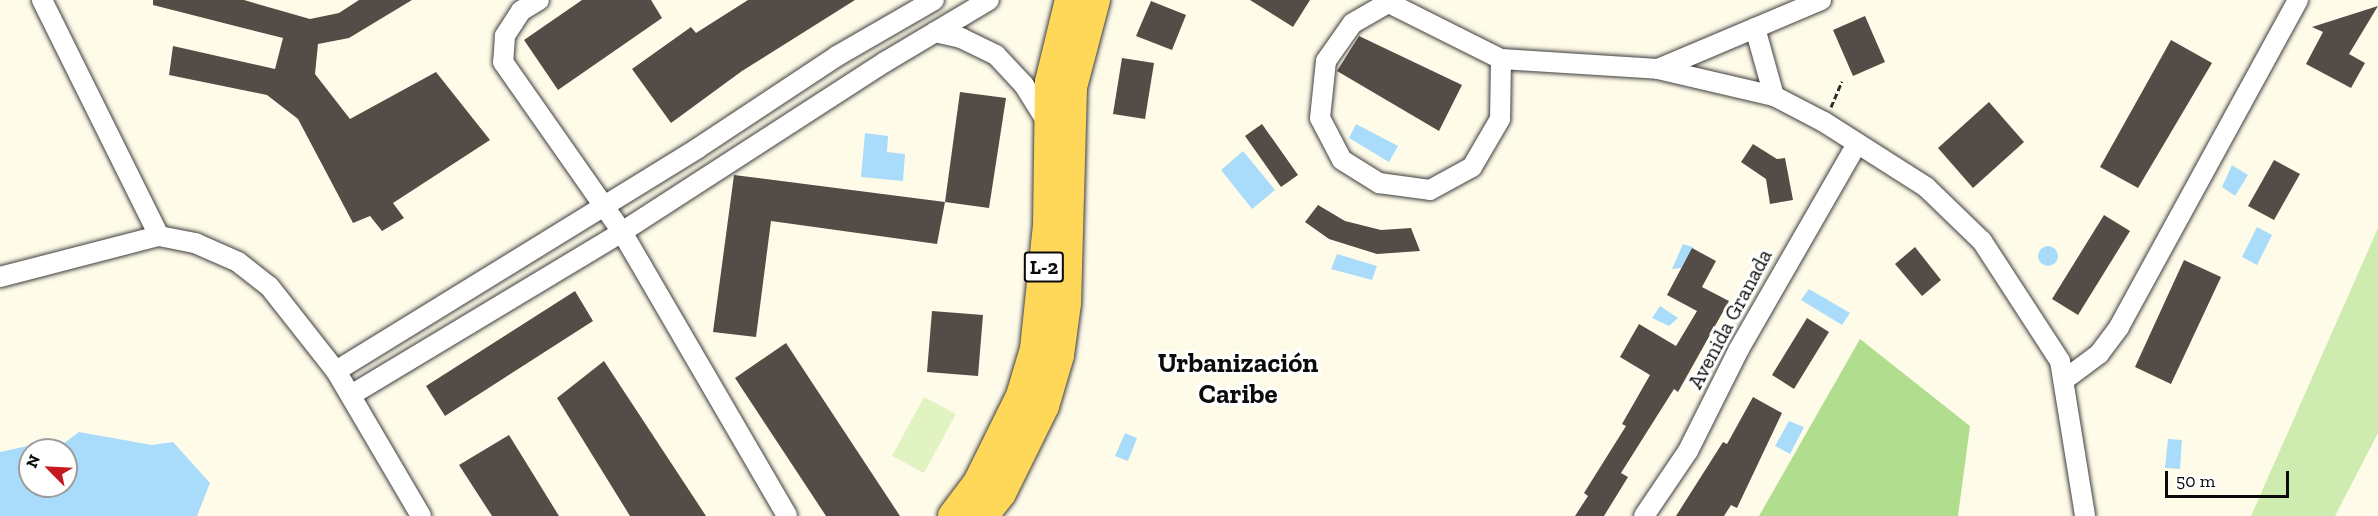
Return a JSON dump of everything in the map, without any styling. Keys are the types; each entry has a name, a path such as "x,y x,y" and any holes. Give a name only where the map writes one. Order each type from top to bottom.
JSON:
{"main road":[{"name":"L-2","path":"953,516 978,483 1021,396 1035,349 1048,226 1050,82 1070,0"},
{"name":"L-2","path":"983,516 1001,493 1044,406 1059,355 1066,303 1072,87 1095,0"}],"street":[{"path":"42,0 159,236"},
{"path":"538,0 520,12 505,36 503,62 622,232 787,516"},
{"path":"336,371 837,56 934,0"},
{"path":"351,394 622,232 935,32 989,0"},
{"path":"1658,69 1821,0"},
{"path":"2064,380 2099,354 2118,327 2298,0"},
{"path":"1502,59 1500,119 1472,167 1431,190 1379,183 1342,160 1320,118 1326,61 1352,24 1385,2 1502,59 1658,69 1774,96 1824,122 1926,187 1982,241 2060,361 2085,516"},
{"path":"1755,28 1774,96"},
{"path":"935,32 961,38 996,55 1024,85 1050,126"},
{"name":"Avenida Granada","path":"1644,516 1688,451 1744,340 1857,144"},
{"path":"0,277 159,236 195,243 238,262 261,280 336,371 418,515"}],"path":[{"path":"1824,122 1842,81"}],"green space":[{"path":"2378,228 2378,433 2335,516 2251,516"},
{"path":"1860,339 1970,426 1958,516 1759,516"},
{"path":"924,397 956,414 924,473 892,456"}],"water":[{"path":"1356,124 1398,146 1389,162 1349,138"},
{"path":"865,133 888,136 887,152 905,154 903,181 861,177"},
{"path":"1243,151 1275,190 1252,209 1221,170"},
{"path":"2232,165 2248,175 2235,196 2222,187"},
{"path":"2257,227 2272,235 2257,265 2242,257"},
{"path":"1683,244 1693,247 1681,268 1672,269"},
{"path":"2048,246 2055,249 2058,256 2055,263 2048,266 2041,263 2038,256 2041,249"},
{"path":"1337,254 1377,266 1372,280 1331,269"},
{"path":"1809,289 1850,313 1842,325 1801,300"},
{"path":"1660,306 1678,318 1669,326 1652,318"},
{"path":"1789,421 1804,427 1790,454 1775,446"},
{"path":"79,432 152,445 173,442 210,483 197,516 0,516 0,452 18,448 18,498 78,498 78,438 71,438"},
{"path":"1125,433 1137,438 1128,461 1115,456"},
{"path":"2168,439 2182,440 2180,469 2165,468"}],"building":[{"path":"153,0 244,0 310,19 339,13 359,0 412,0 349,38 318,44 315,74 350,119 436,72 490,140 393,203 404,218 382,231 370,216 353,223 298,119 267,95 169,75 173,46 275,69 283,38 153,5"},
{"path":"582,0 651,0 662,18 558,90 524,40"},
{"path":"748,0 855,0 742,71 671,123 632,69 691,27 696,33"},
{"path":"1250,0 1310,0 1293,27"},
{"path":"1151,1 1186,15 1172,50 1136,36"},
{"path":"2378,6 2349,54 2365,63 2351,88 2306,64 2323,32 2312,27"},
{"path":"1865,16 1885,62 1853,76 1833,30"},
{"path":"1359,36 1462,85 1439,131 1337,71"},
{"path":"2171,40 2212,63 2138,188 2100,167"},
{"path":"1122,58 1154,63 1145,119 1113,114"},
{"path":"960,92 1006,98 989,208 945,202"},
{"path":"1989,102 2024,142 1973,188 1938,148"},
{"path":"1262,124 1298,175 1281,187 1245,136"},
{"path":"1753,144 1777,159 1785,158 1793,200 1770,204 1766,179 1741,162"},
{"path":"2274,160 2300,174 2274,220 2248,206"},
{"path":"734,175 945,202 937,244 771,221 756,337 713,332"},
{"path":"1318,205 1345,221 1381,230 1411,228 1420,251 1377,254 1329,239 1305,222"},
{"path":"2104,215 2130,231 2078,315 2052,299"},
{"path":"1915,247 1941,280 1922,296 1895,264"},
{"path":"1692,248 1716,261 1702,287 1729,301 1678,392 1674,389 1621,473 1628,477 1604,516 1575,516 1588,496 1584,493 1626,426 1622,424 1650,375 1620,357 1639,324 1676,346 1697,311 1667,295"},
{"path":"2184,260 2221,277 2171,384 2135,367"},
{"path":"575,291 593,321 445,416 426,386"},
{"path":"932,311 983,315 978,376 927,372"},
{"path":"1807,318 1829,332 1794,389 1772,375"},
{"path":"786,343 900,516 826,516 735,378"},
{"path":"604,361 706,516 630,516 557,398"},
{"path":"1753,397 1782,413 1737,508 1731,505 1724,516 1676,516 1723,442 1727,444"},
{"path":"509,435 559,516 492,516 459,465"}],"district":[{"name":"Urbanización Caribe","path":"1238,378"}]}
